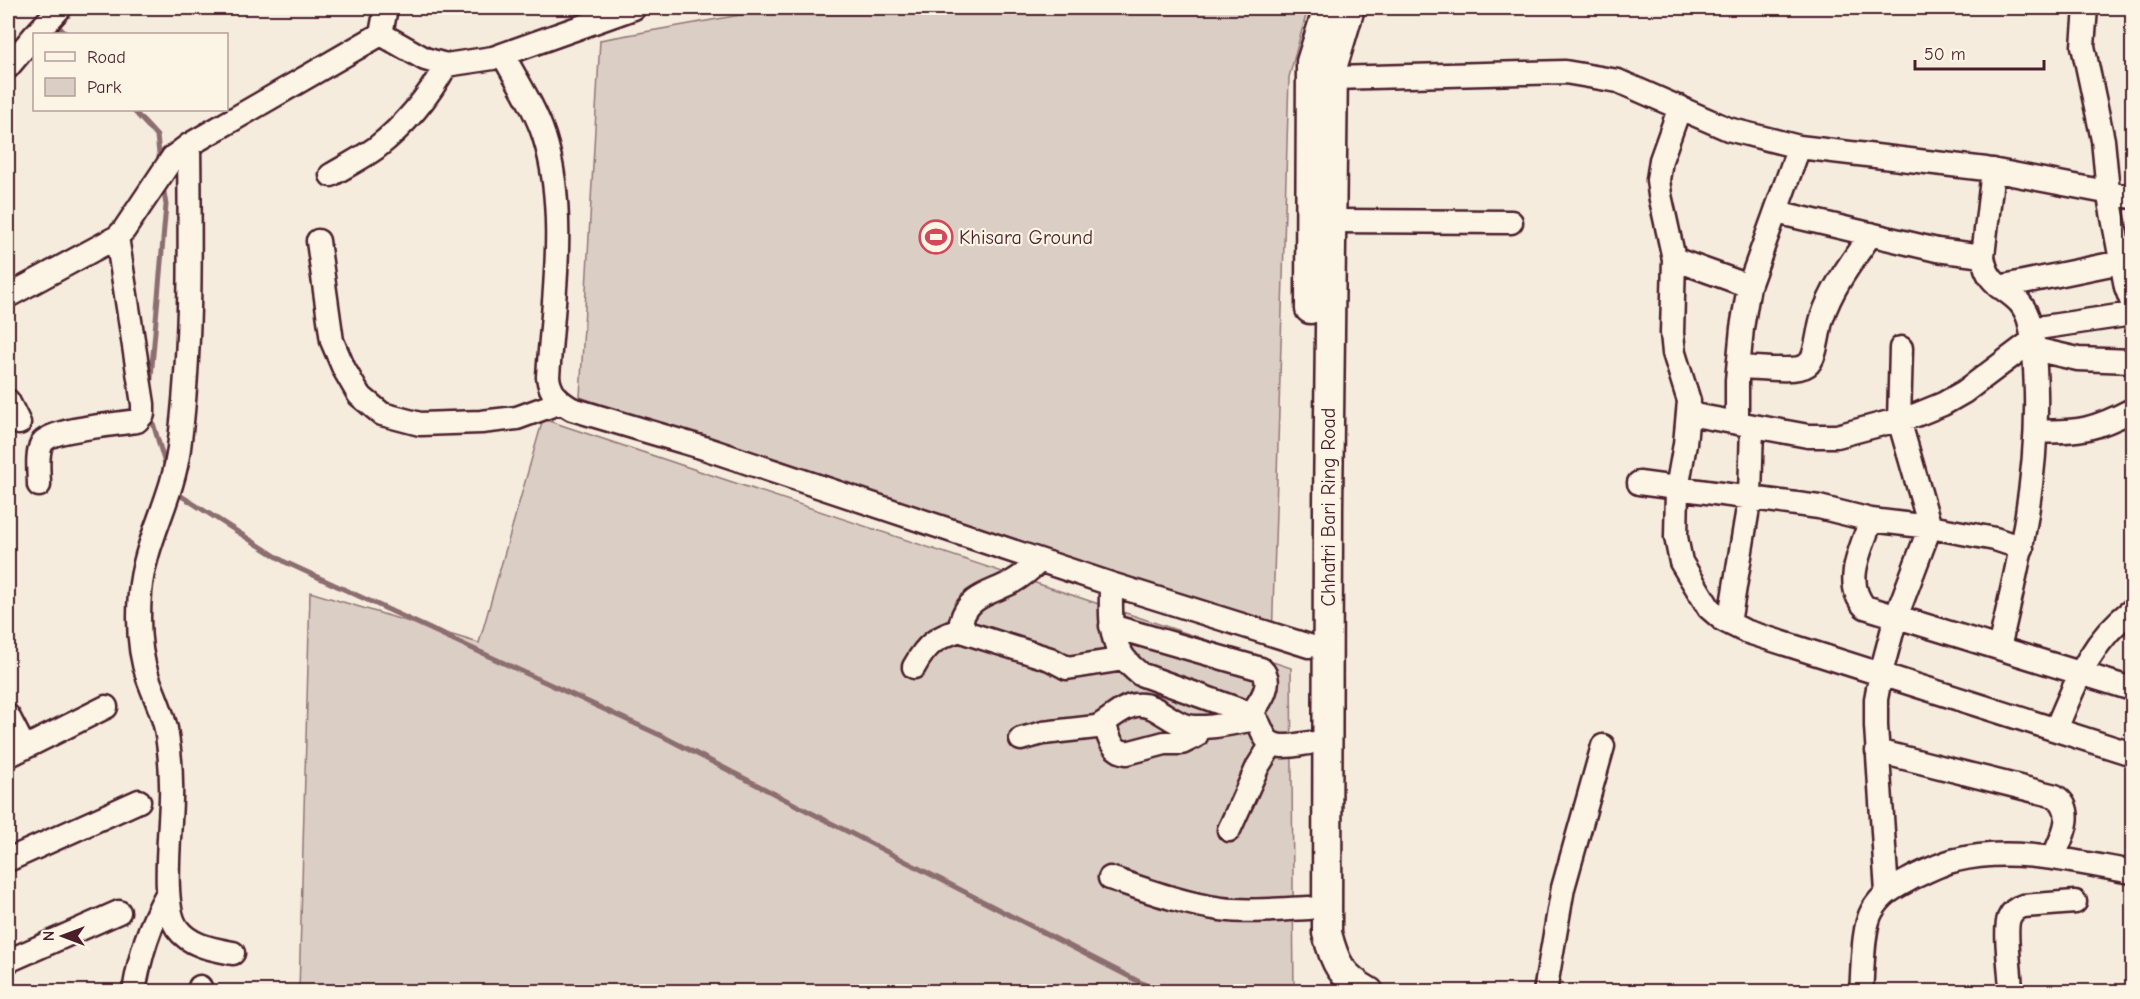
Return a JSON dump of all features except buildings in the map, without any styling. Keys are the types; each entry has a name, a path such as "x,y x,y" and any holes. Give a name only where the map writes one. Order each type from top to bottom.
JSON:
{"main road":[{"name":"Chhatri Bari Ring Road","path":"1328,8 1311,62 1309,936 1316,963 1335,992"},
{"name":"Chhatri Bari Ring Road","path":"1350,8 1333,65 1328,508 1327,933 1333,955 1350,981 1369,992"}],"street":[{"path":"8,296 117,237 156,181 181,151 381,34 386,8"},
{"path":"381,34 425,59 446,65 503,55 634,8"},
{"path":"2086,8 2083,46 2103,140 2108,191 2125,252 2126,287 2133,303"},
{"path":"8,67 33,38"},
{"path":"503,55 543,135 551,162 555,192 557,249 548,377 549,386 561,402 572,409 704,448 1040,561 1310,646"},
{"path":"331,175 375,148 405,122 436,82 446,65"},
{"path":"1333,78 1565,72 1618,81 1728,129 1799,147 1993,170 2133,197"},
{"path":"1680,107 1661,160 1658,180 1659,195 1674,260 1672,333 1674,353 1687,389 1689,414 1677,489 1676,537 1681,562 1708,608 1745,631 2133,754"},
{"path":"1729,623 1750,496 1739,366 1742,328 1749,286 1799,147"},
{"path":"181,151 191,287 189,344 179,450 165,506 152,535 146,562 140,592 140,637 147,676 159,704 166,731 171,784 168,892 171,912 176,927 189,940 204,948 233,953"},
{"path":"1993,170 1983,256 1987,273 1999,287 2014,295 2023,304 2033,339 2037,431 2032,485 2022,548 1999,648"},
{"path":"1776,212 1936,250 1983,256"},
{"path":"1331,221 1511,222"},
{"path":"1739,366 1792,369 1809,364 1813,358 1828,303 1871,234"},
{"path":"39,485 41,447 47,438 104,424 137,421 143,414 117,237"},
{"path":"318,241 332,341 358,395 382,414 420,424 481,422 518,418 561,402"},
{"path":"1999,287 2125,252"},
{"path":"1674,260 1749,286"},
{"path":"1689,414 1808,436 1837,436 1899,420 1943,404 1965,392 2033,339 2133,314"},
{"path":"2033,339 2078,359 2133,361"},
{"path":"1887,892 1877,751 1876,699 1896,617 1930,526 1899,420 1901,348"},
{"path":"8,401 19,423"},
{"path":"2037,431 2066,433 2085,430 2133,410"},
{"path":"1639,483 1819,507 1871,520 1930,526 1995,539 2022,548"},
{"path":"1871,520 1856,564 1854,588 1857,598 1866,607 2133,689"},
{"path":"1040,561 1016,580 983,594 970,603 963,614 961,622 963,628 972,636 1050,659 1067,668 1124,659"},
{"path":"1111,584 1113,641 1124,659 1140,674 1254,716 1264,736 1272,744 1283,746 1310,743"},
{"path":"2056,729 2080,672 2102,638 2119,620 2133,610"},
{"path":"1200,652 1208,615"},
{"path":"1111,626 1246,663 1264,672 1267,681 1265,691 1254,716"},
{"path":"914,667 921,654 933,642 963,628"},
{"path":"1021,739 1096,727 1122,710 1137,704 1156,709 1174,722 1200,727 1254,716"},
{"path":"8,716 16,752 105,706"},
{"path":"1104,723 1114,748 1127,753 1156,744 1182,743 1196,736 1200,727"},
{"path":"1229,830 1257,766 1272,744"},
{"path":"1545,992 1563,888 1603,746"},
{"path":"1877,751 2055,796 2065,806 2067,824 2054,858"},
{"path":"8,860 139,801"},
{"path":"1861,992 1866,937 1871,912 1887,892 1927,871 1955,860 2008,855 2054,858 2133,872"},
{"path":"1110,878 1182,900 1221,909 1309,908"},
{"path":"134,992 139,959 153,920 168,892"},
{"path":"2011,992 2007,926 2012,913 2023,906 2075,902"},
{"path":"8,962 120,912"}],"green space":[{"name":"Khisara Ground","path":"779,8 1308,8 1289,77 1272,643 580,397 600,40"},
{"path":"543,419 1291,668 1294,991 299,992 310,592 479,643"}],"waterway":[{"path":"54,22 65,33"},
{"path":"134,111 157,136 160,162"},
{"path":"150,389 166,205 163,186"},
{"path":"150,413 166,467"},
{"path":"175,492 285,562 664,737 1159,992"}],"place":[{"name":"Khisara Ground","path":"936,237"}]}
